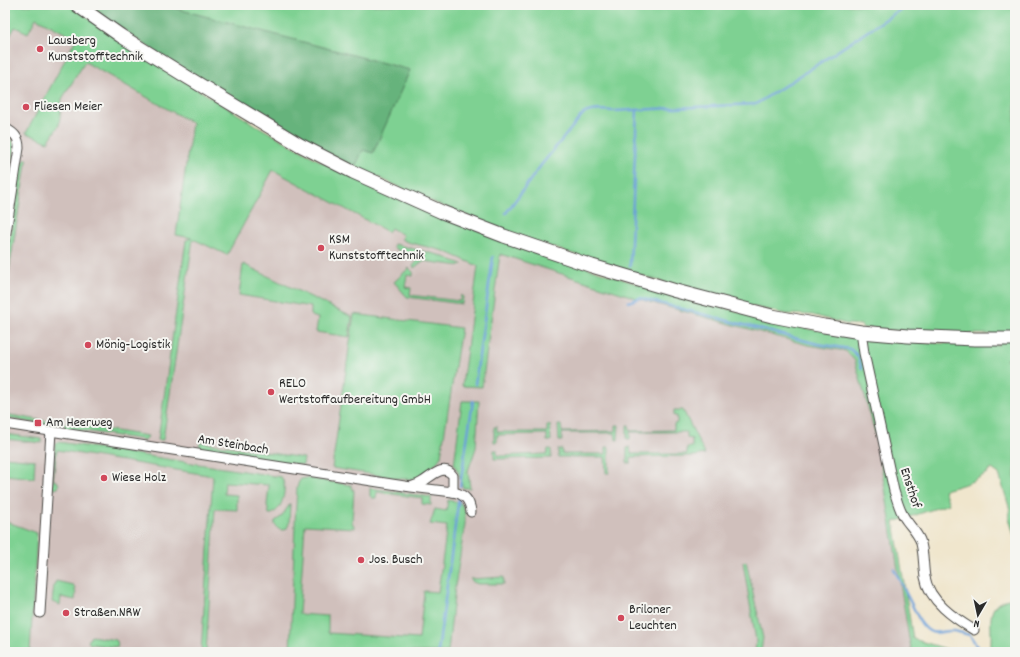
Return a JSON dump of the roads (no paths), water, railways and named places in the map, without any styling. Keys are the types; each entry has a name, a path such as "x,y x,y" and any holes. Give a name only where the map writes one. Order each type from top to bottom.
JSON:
{"main road":[{"path":"77,5 122,36 187,77 300,145 360,175 442,212 504,236 592,266 676,291 772,316 824,326 885,335 975,339 1015,339"}],"street":[{"path":"5,128 16,136 19,142 19,148 5,239"},
{"name":"Ensthof","path":"861,332 894,491 901,512 918,535 921,542 925,578 928,586 931,593 946,610 974,630"},
{"name":"Am Steinbach","path":"5,424 411,487 453,492 464,496 468,500 471,506 471,512"},
{"path":"40,613 51,431"},
{"path":"411,487 423,482 441,470 445,470 449,471 453,476 453,492"}],"waterway":[{"path":"283,5 302,8 315,5"},
{"path":"506,213 542,164 583,114 598,110 614,111 756,104 907,5"},
{"path":"630,266 637,110"},
{"path":"475,384 493,257"},
{"path":"628,302 640,298 818,344 850,349 858,356 862,369"},
{"path":"460,486 473,401"},
{"path":"438,652 459,496"},
{"path":"894,569 921,623 925,628 936,633 954,631 970,635 980,652"}],"place":[{"name":"Lausberg Kunststofftechnik","path":"40,49"},
{"name":"Fliesen Meier","path":"26,107"},
{"name":"KSM Kunststofftechnik","path":"321,248"},
{"name":"Mönig-Logistik","path":"88,345"},
{"name":"RELO Wertstoffaufbereitung GmbH","path":"271,392"},
{"name":"Am Heerweg","path":"38,423"},
{"name":"Wiese Holz","path":"104,478"},
{"name":"Jos. Busch","path":"361,560"},
{"name":"Straßen.NRW","path":"66,613"},
{"name":"Briloner Leuchten","path":"621,618"}]}
